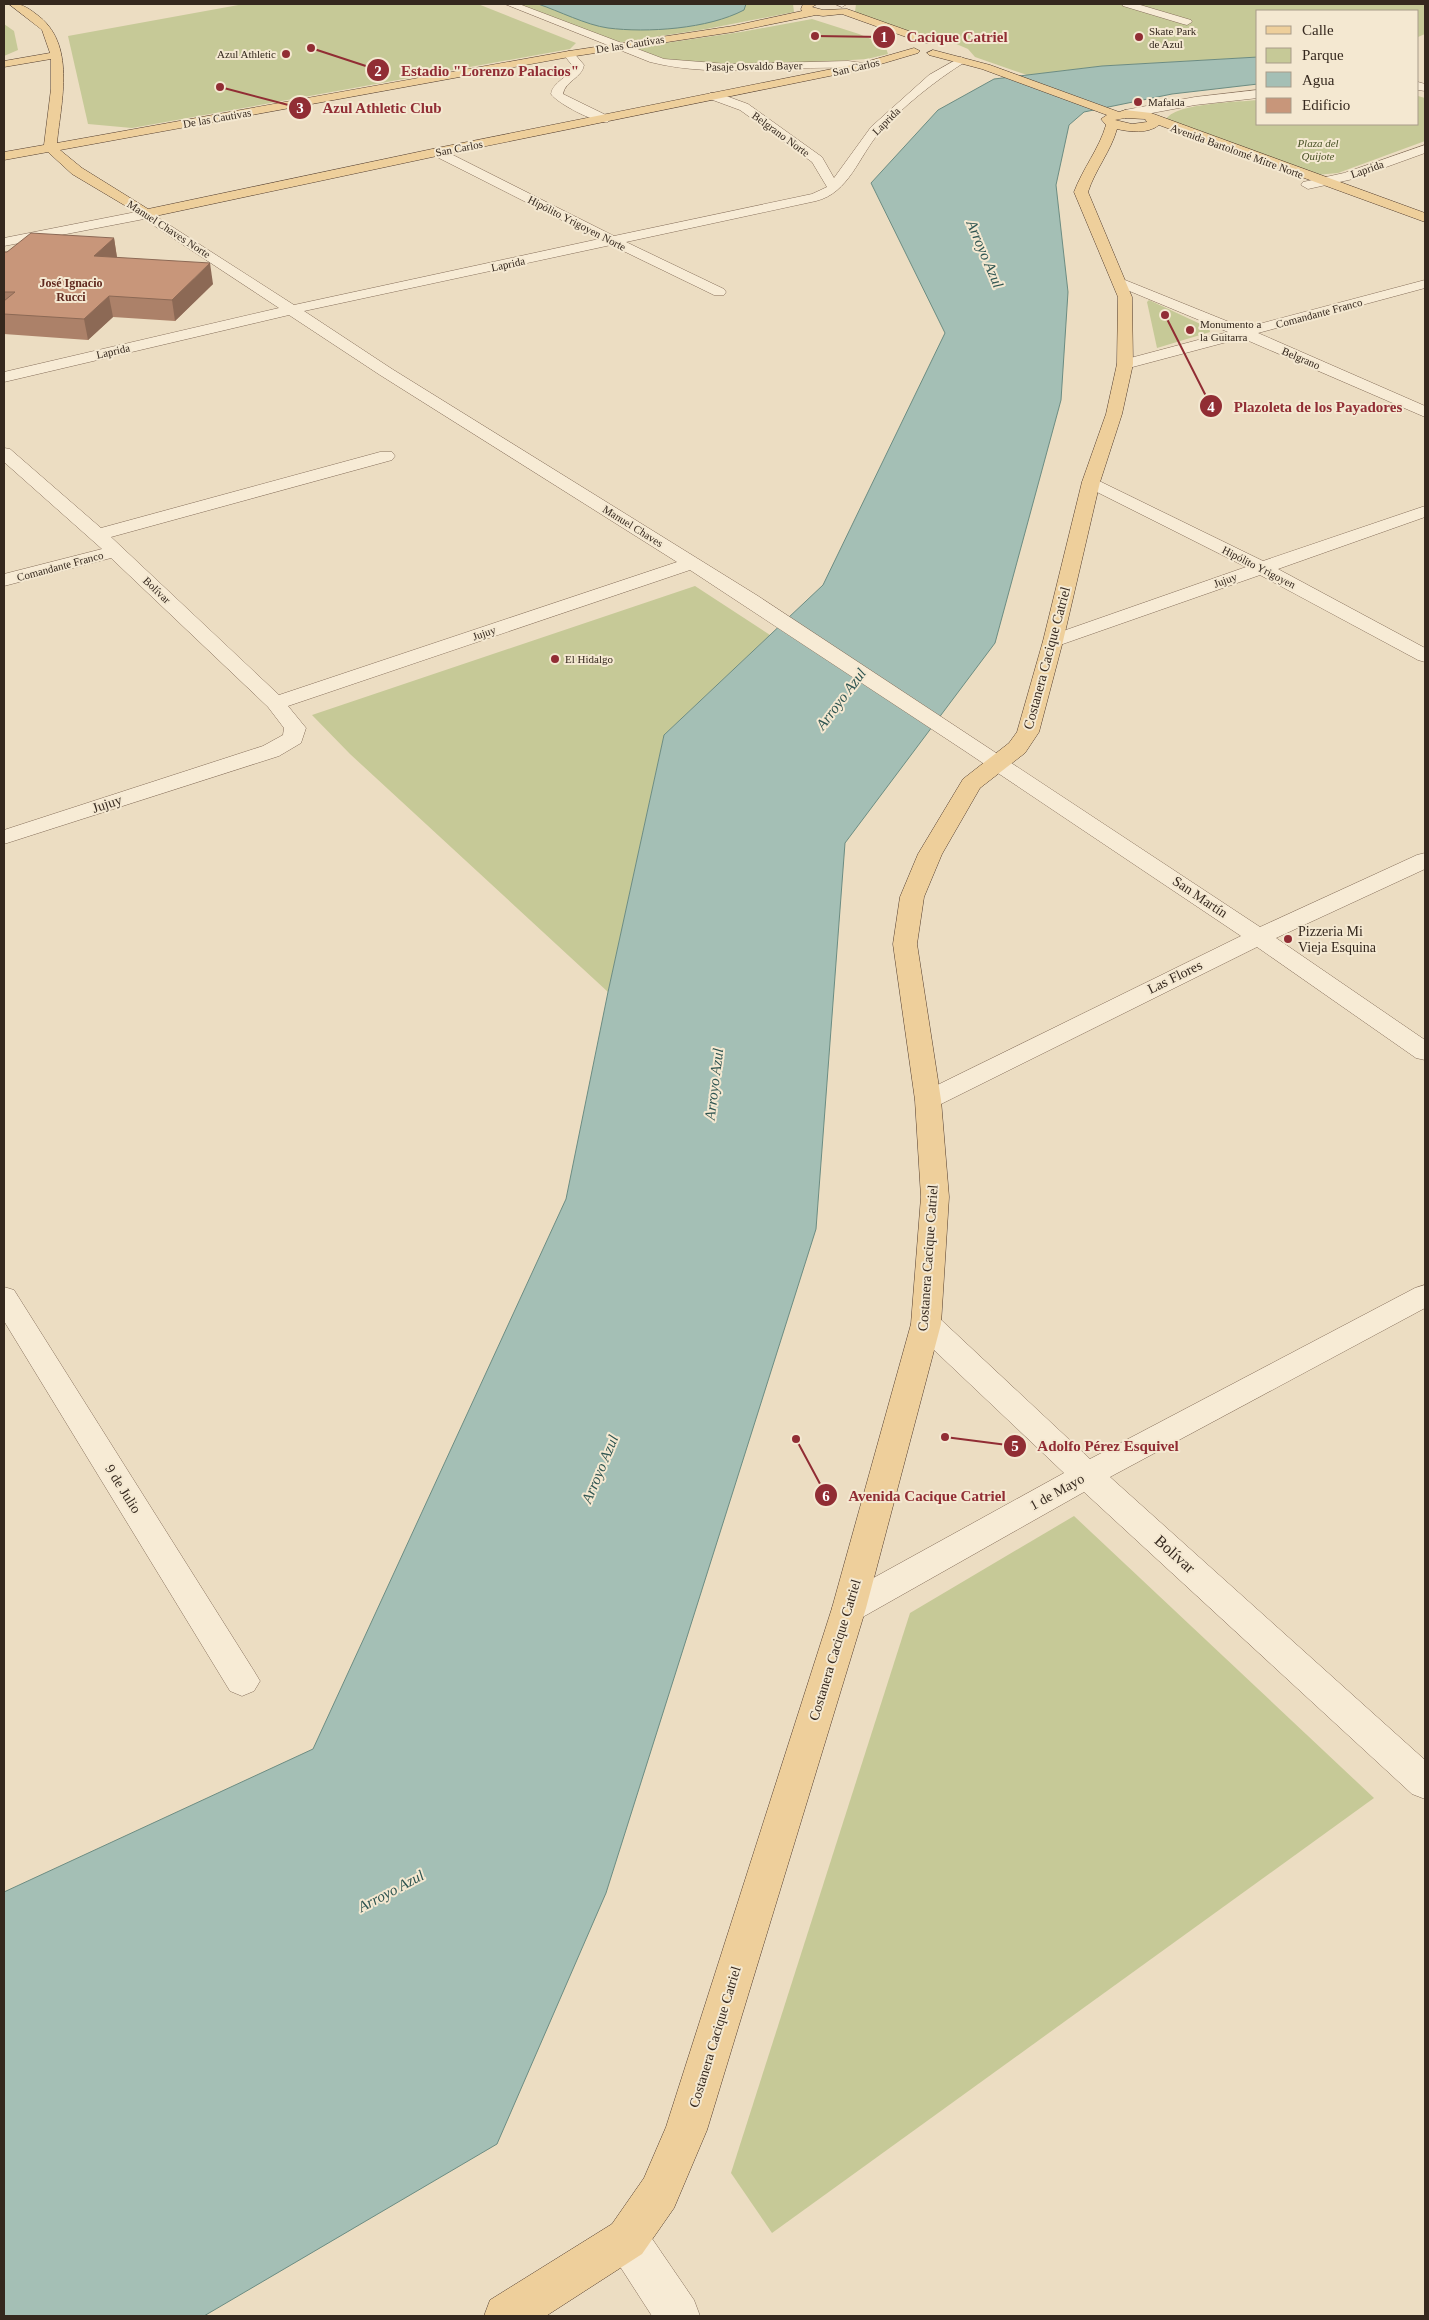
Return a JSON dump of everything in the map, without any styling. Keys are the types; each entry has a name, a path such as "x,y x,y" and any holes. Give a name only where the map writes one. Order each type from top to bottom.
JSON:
{"main road":[{"path":"14,4 45,27 50,33 56,55 58,64 50,147"},
{"name":"De las Cautivas","path":"4,156 569,54 733,29 811,6"},
{"name":"Avenida Bartolomé Mitre Norte","path":"811,6 912,48 986,67 1114,116 1126,127 1149,122 1425,218"},
{"name":"Avenida Bartolomé Mitre Norte","path":"828,13 841,6 927,41 948,46 986,67"},
{"name":"Avenida Bartolomé Mitre Norte","path":"912,48 927,41"},
{"name":"Avenida Bartolomé Mitre Norte","path":"933,53 948,46"},
{"name":"San Carlos","path":"146,214 437,152 864,66 912,48"},
{"path":"4,64 56,55"},
{"name":"Costanera Cacique Catriel","path":"506,2316 627,2239 659,2193 686,2130 849,1608 926,1324 935,1197 928,1100 905,944 912,897 930,854 971,784 1017,748 1028,732 1053,641 1091,482 1114,414 1125,364 1125,297 1081,192 1086,175 1108,139 1114,116"},
{"name":"Avenida Bartolomé Mitre Norte","path":"1149,122 1308,185 1425,227"},
{"name":"Manuel Chaves Norte","path":"50,147 77,171 146,214"}],"street":[{"path":"510,4 617,46"},
{"path":"1127,4 1187,22"},
{"name":"Pasaje Osvaldo Bayer","path":"617,46 654,60 700,67 738,68 835,63 864,66"},
{"path":"569,54 578,66 577,71 558,88 557,94 561,99 604,118"},
{"name":"Laprida","path":"4,377 290,310 816,197 834,188 875,130 933,77 961,60"},
{"path":"1114,116 1195,101 1256,94"},
{"name":"Belgrano Norte","path":"714,96 744,108 817,160 834,188"},
{"path":"1149,122 1156,112 1195,101"},
{"name":"Laprida","path":"1308,185 1348,176 1425,149"},
{"name":"Hipólito Yrigoyen Norte","path":"437,152 718,292"},
{"name":"San Carlos","path":"4,242 146,214"},
{"name":"Manuel Chaves Norte","path":"146,214 290,310"},
{"name":"Belgrano","path":"1120,282 1244,333 1425,412"},
{"name":"Comandante Franco","path":"1125,364 1425,284"},
{"name":"Manuel Chaves","path":"290,310 751,600 973,746"},
{"name":"Bolívar","path":"4,453 116,551 275,703 294,728 293,738"},
{"path":"98,535 386,456"},
{"name":"Hipólito Yrigoyen","path":"1091,482 1260,567 1425,656"},
{"name":"Jujuy","path":"1053,641 1260,567 1425,511"},
{"name":"Comandante Franco","path":"4,580 116,551"},
{"name":"Jujuy","path":"275,703 693,564"},
{"name":"Jujuy","path":"4,837 271,752 293,738"},
{"name":"San Martín","path":"973,746 1259,937 1425,1052"},
{"name":"Las Flores","path":"928,1100 1259,937 1425,860"},
{"name":"1 de Mayo","path":"849,1608 1087,1475 1425,1294"},
{"name":"9 de Julio","path":"4,1297 242,1682"},
{"name":"Bolívar","path":"926,1324 1087,1475 1425,1783"},
{"path":"627,2239 678,2316"}],"green space":[{"path":"244,4 478,4 576,43 570,49 132,128 88,124 68,36"},
{"path":"518,4 793,4 794,12 706,29 616,43"},
{"path":"856,4 1425,4 1425,34 1419,37 1419,10 1256,10 1256,57 1102,66 1027,75 975,57 968,49 954,43 926,40 855,12"},
{"path":"812,19 859,34 885,45 888,54 867,59 759,66 681,64 631,48 741,32"},
{"path":"4,24 14,31 18,50 4,56"},
{"name":"Plaza del Quijote","path":"1419,96 1425,98 1425,141 1338,173 1316,175 1166,120 1171,114 1181,110 1222,103 1256,100 1256,125 1419,125"},
{"path":"1149,300 1209,328 1210,332 1157,348 1147,302"},
{"path":"695,586 770,635 664,735 608,992 350,754 312,715"},
{"path":"1074,1516 1374,1798 772,2233 731,2173 910,1613"}],"water":[{"path":"538,4 746,4 744,10 713,22 659,30 641,30 600,26"},
{"name":"Arroyo Azul","path":"1256,57 1256,84 1172,94 1084,112 1069,125 1056,185 1068,292 1061,400 995,643 845,843 816,1229 606,1893 497,2144 204,2316 4,2316 4,1892 313,1749 566,1199 608,992 664,735 823,585 945,333 871,183 938,110 994,79 1102,66"}],"building":[{"path":"31,233 114,238 94,256 210,263 172,300 109,296 84,319 4,314 4,301 15,292 4,292 4,252 7,252"}],"place":[{"name":"Cacique Catriel","path":"815,36"},
{"name":"Skate Park de Azul","path":"1139,37"},
{"name":"Estadio \"Lorenzo Palacios\"","path":"311,48"},
{"name":"Azul Athletic","path":"286,54"},
{"name":"Azul Athletic Club","path":"220,87"},
{"name":"Mafalda","path":"1138,102"},
{"name":"Plazoleta de los Payadores","path":"1165,315"},
{"name":"Monumento a la Guitarra","path":"1190,330"},
{"name":"El Hidalgo","path":"555,659"},
{"name":"Pizzeria Mi Vieja Esquina","path":"1288,939"},
{"name":"Adolfo Pérez Esquivel","path":"945,1437"},
{"name":"Avenida Cacique Catriel","path":"796,1439"}],"district":[{"name":"José Ignacio Rucci","path":"71,290"}]}
